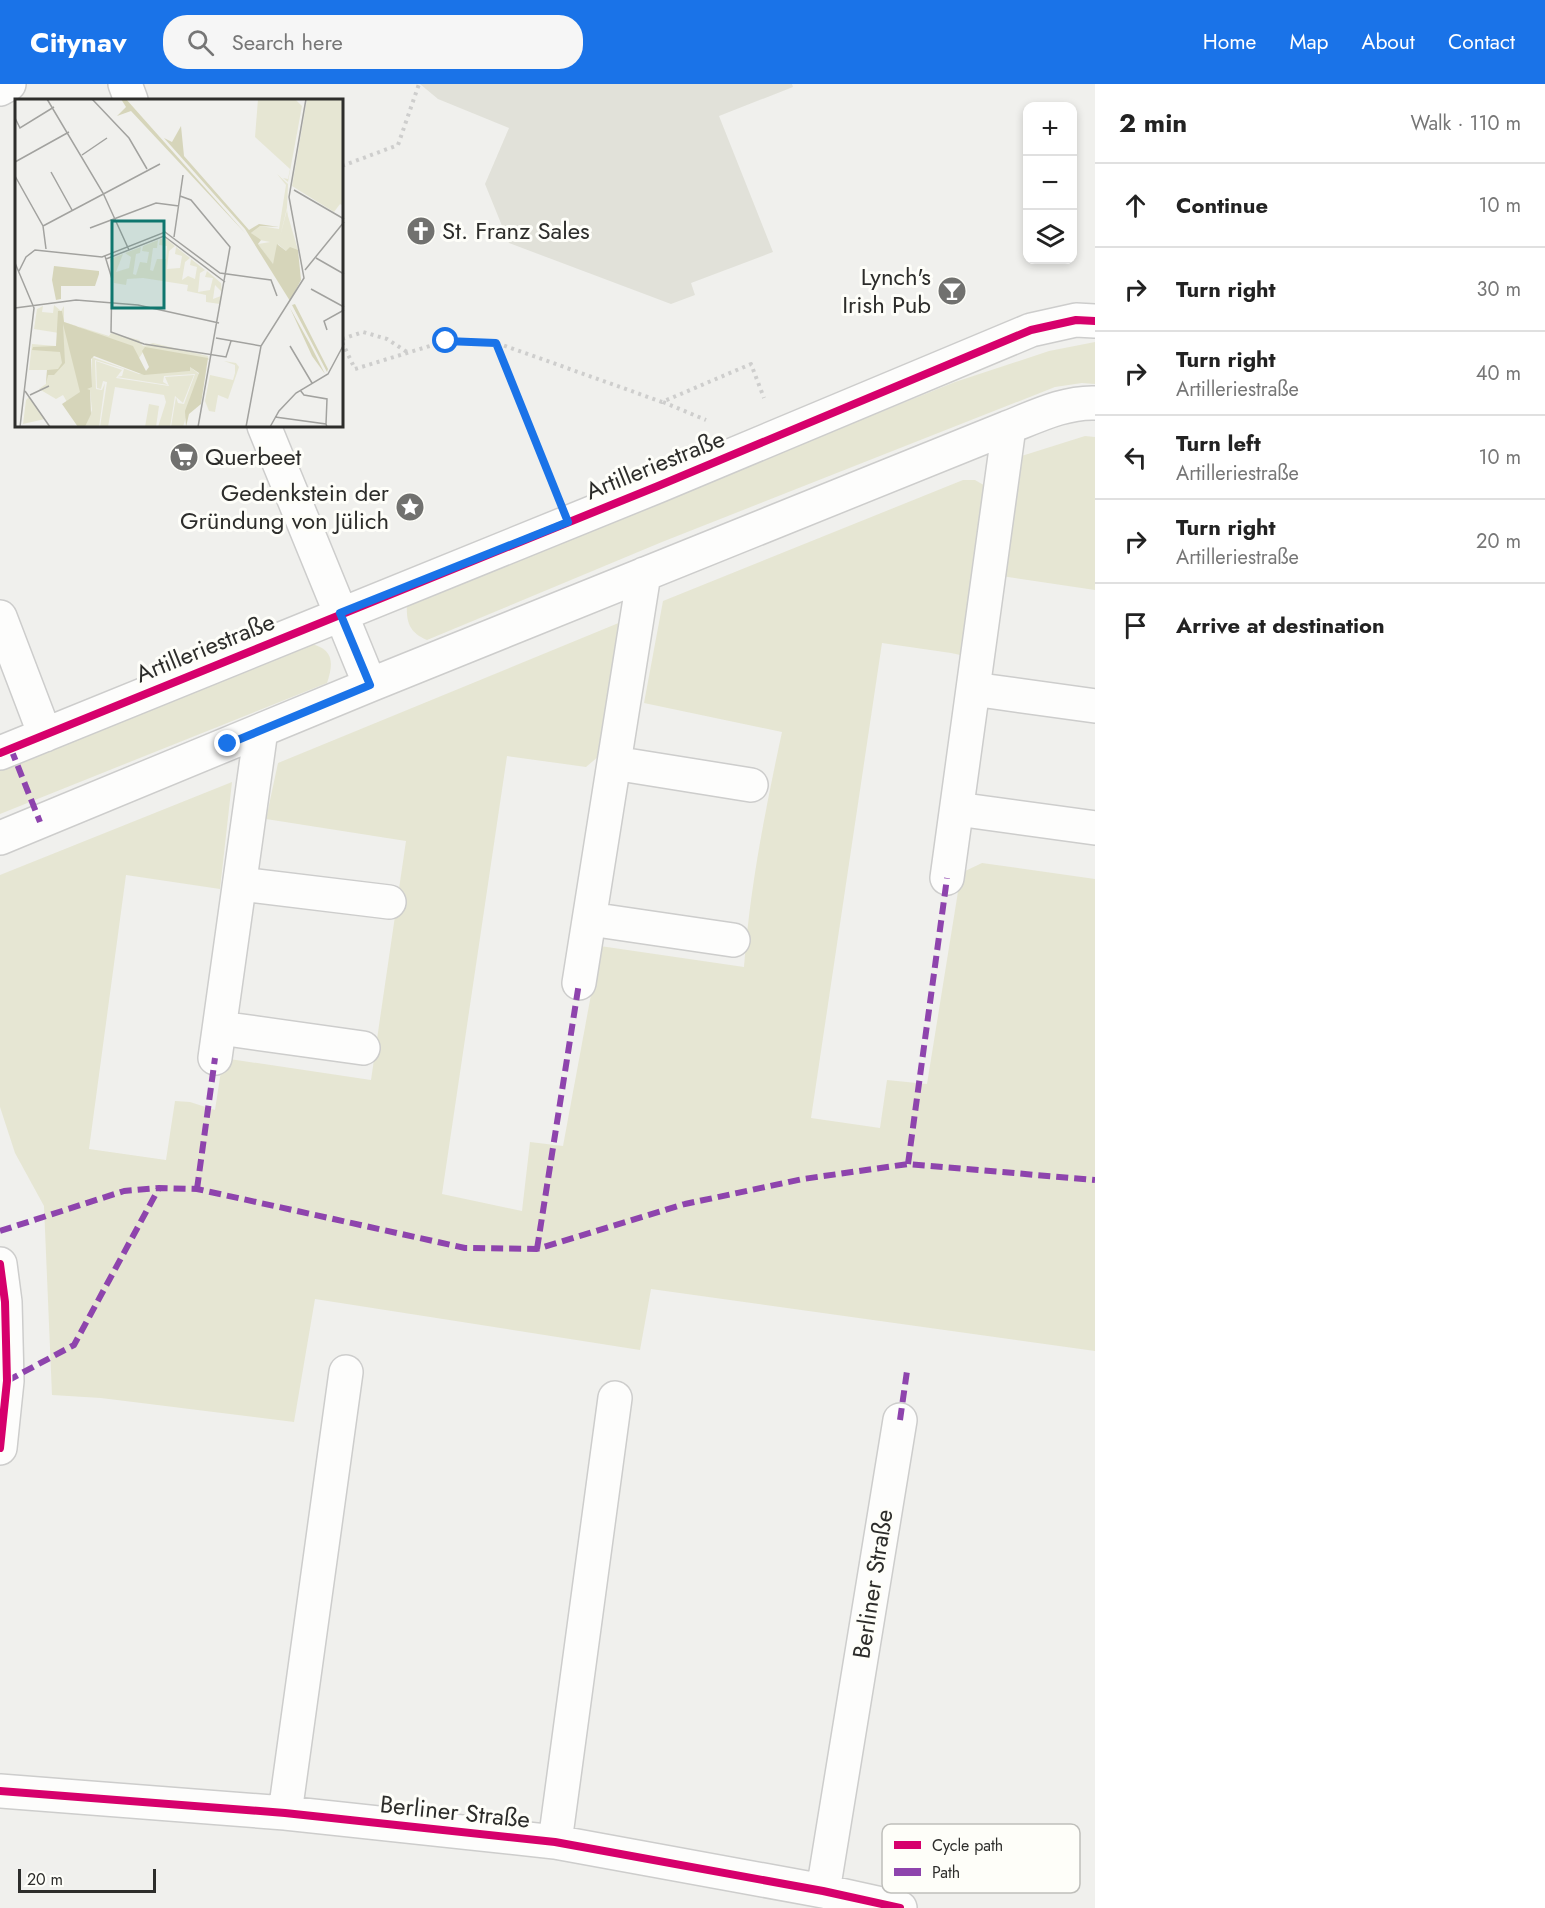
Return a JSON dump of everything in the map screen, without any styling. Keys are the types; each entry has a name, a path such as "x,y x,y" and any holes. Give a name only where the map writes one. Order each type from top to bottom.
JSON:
{"street":[{"path":"0,89 9,84"},
{"path":"124,84 131,99"},
{"name":"Artilleriestraße","path":"0,753 568,522 1031,330 1076,320 1095,321"},
{"path":"0,838 370,685 1048,411 1078,403 1095,403"},
{"path":"947,878 1009,427"},
{"path":"265,428 370,685"},
{"path":"579,983 645,574"},
{"path":"0,617 45,735"},
{"path":"973,689 1095,706"},
{"path":"261,730 218,1043 363,1048"},
{"path":"614,763 751,785"},
{"path":"957,809 1095,828"},
{"path":"240,884 389,903"},
{"path":"590,919 733,940"},
{"path":"0,1264 5,1302 7,1381 0,1448"},
{"path":"285,1813 346,1372"},
{"name":"Berliner Straße","path":"555,1842 615,1398"},
{"name":"Berliner Straße","path":"823,1891 900,1420"},
{"name":"Berliner Straße","path":"0,1791 285,1813 555,1842 823,1891 900,1908"}],"path":[{"path":"344,165 398,145 418,84"},
{"path":"344,340 363,332 387,339 407,353"},
{"path":"344,345 355,369 446,341 496,343 663,402 751,364 779,435"},
{"path":"496,343 568,522"}],"shaded area":[{"path":"420,84 792,84 793,87 719,116 773,252 691,283 695,295 671,304 509,243 485,184 509,128 438,99"}],"green space":[{"path":"1095,342 1095,384 1082,383 1055,387 662,542 427,640 416,634 410,626 407,603 955,382 1049,351"},
{"path":"1085,436 1095,437 1095,590 1001,576 1015,458"},
{"path":"963,480 975,480 987,487 965,656 882,643 811,1118 880,1128 887,1080 927,1084 961,873 982,863 1095,879 1095,1351 651,1289 640,1350 315,1299 294,1422 101,1398 52,1395 44,1206 15,1153 0,1107 0,875 232,782 220,889 126,875 89,1149 166,1160 175,1101 190,1102 215,1110 223,1058 371,1080 406,841 266,819 278,763 621,622 599,756 586,767 507,756 442,1194 522,1211 530,1142 563,1146 600,946 744,967 759,849 782,732 644,703 663,601"},
{"path":"307,643 322,648 330,657 331,669 327,683 0,814 0,769"}],"marked path":[{"path":"11,749 40,822"},
{"path":"908,1164 947,878"},
{"path":"537,1249 579,983"},
{"path":"197,1189 215,1058"},
{"path":"0,1231 124,1191 159,1188 197,1189 465,1248 537,1249 685,1204 803,1179 908,1164 1095,1180"},
{"path":"7,1381 74,1345 159,1188"},
{"path":"900,1420 907,1371"}],"cycle path":[{"path":"0,753 658,486 1031,330 1076,320 1095,321"},
{"path":"0,1264 5,1302 7,1381 0,1448"},
{"path":"0,1791 285,1813 555,1842 823,1891 900,1908"}],"place":[{"name":"St. Franz Sales","path":"421,231"},
{"name":"Lynch's Irish Pub","path":"952,291"},
{"name":"Querbeet","path":"184,457"},
{"name":"Gedenkstein der Gründung von Jülich","path":"410,507"}],"route":[{"path":"228,744 370,685 340,613 568,522 496,343 446,341"}]}
